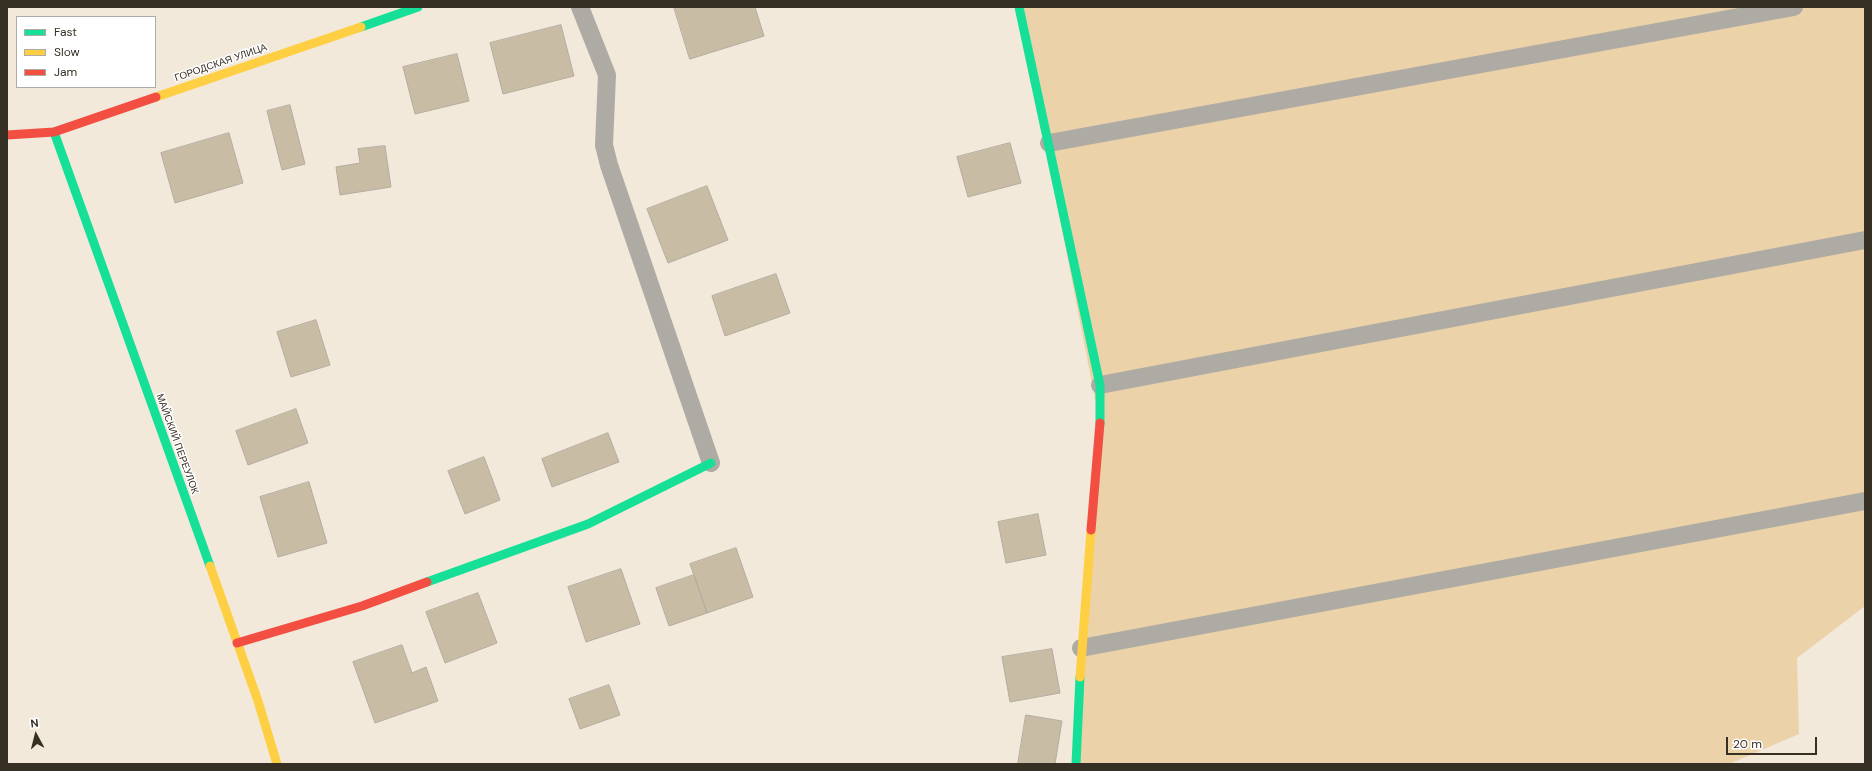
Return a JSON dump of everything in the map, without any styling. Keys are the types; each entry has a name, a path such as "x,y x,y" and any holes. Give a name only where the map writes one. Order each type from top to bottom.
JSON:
{"street":[{"name":"ГОРОДСКАЯ УЛИЦА","path":"7,135 54,132 418,7"},
{"path":"1019,7 1100,385 1099,433 1080,648 1076,764"},
{"name":"МАЙСКИЙ ПЕРЕУЛОК","path":"54,132 258,701 277,764"},
{"path":"237,643 362,606 588,524 711,463"}],"lane":[{"path":"580,7 607,75 604,145 609,165 711,463"},
{"path":"1049,143 1794,7"},
{"path":"1100,385 1865,240"},
{"path":"1080,648 1865,501"}],"shaded area":[{"path":"1019,7 1865,7 1865,606 1797,658 1799,734 1729,764 1076,764 1100,425"}],"building":[{"path":"674,7 755,7 764,36 690,59"},
{"path":"561,25 574,76 503,94 490,43"},
{"path":"457,54 469,101 415,114 403,67"},
{"path":"290,105 305,164 282,170 267,111"},
{"path":"229,133 243,183 175,203 161,153"},
{"path":"1010,143 1021,183 968,197 957,157"},
{"path":"385,146 391,187 340,195 336,167 360,163 358,149"},
{"path":"707,186 728,240 668,263 647,209"},
{"path":"776,274 790,313 725,336 712,296"},
{"path":"316,320 330,365 291,377 277,332"},
{"path":"296,409 308,443 248,465 236,431"},
{"path":"608,433 619,462 552,487 542,459"},
{"path":"484,457 500,500 465,514 448,471"},
{"path":"309,482 327,543 278,557 260,497"},
{"path":"1038,514 1046,555 1006,563 998,522"},
{"path":"736,548 753,597 707,613 690,564"},
{"path":"621,569 640,624 586,642 568,587"},
{"path":"694,575 707,613 669,626 656,588"},
{"path":"478,593 497,643 445,663 426,612"},
{"path":"402,645 412,673 426,667 438,701 375,723 353,662"},
{"path":"1052,649 1060,693 1010,702 1002,657"},
{"path":"609,685 620,715 580,729 569,699"},
{"path":"1026,715 1062,721 1055,764 1018,764"}],"traffic: fast":[{"path":"361,27 418,7"},
{"path":"1019,7 1100,385 1100,423"},
{"path":"54,132 210,566"},
{"path":"427,582 588,524 711,463"},
{"path":"1076,764 1080,677"}],"traffic: slow":[{"path":"156,97 361,27"},
{"path":"1080,677 1091,530"},
{"path":"210,566 258,701 277,764"}],"traffic: jam":[{"path":"7,135 54,132 156,97"},
{"path":"1091,530 1100,423"},
{"path":"237,643 362,606 427,582"}]}
